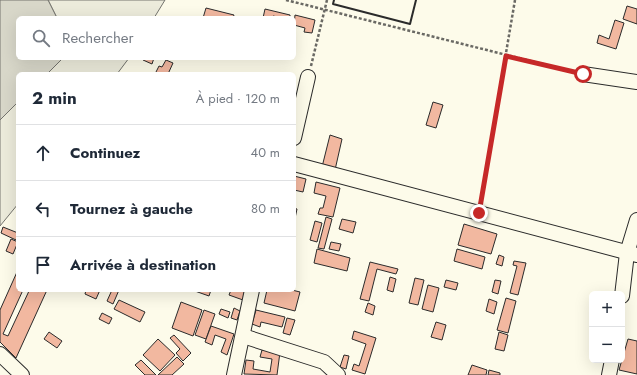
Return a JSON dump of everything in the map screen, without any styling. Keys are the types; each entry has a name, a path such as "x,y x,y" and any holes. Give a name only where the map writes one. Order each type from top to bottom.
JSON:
{"street":[{"path":"583,74 637,82"},
{"path":"296,129 308,77"},
{"path":"296,165 632,254"},
{"path":"623,291 632,254 637,220"},
{"path":"234,375 252,292"},
{"path":"243,336 324,362 338,375"},
{"path":"0,354 22,375"},
{"path":"609,375 611,363"}],"path":[{"path":"286,0 583,74"},
{"path":"308,77 327,0"},
{"path":"479,213 515,0"}],"shaded area":[{"path":"0,0 48,0 56,16 16,16 16,60 61,60 49,72 16,72 16,104 0,120"},
{"path":"48,0 165,0 155,16 56,16"},
{"path":"61,60 128,60 118,72 49,72"},
{"path":"16,104 16,206 0,226 0,120"}],"building":[{"path":"627,6 637,9 637,24 623,19"},
{"path":"206,8 234,15 234,16 204,16"},
{"path":"265,9 290,15 290,16 263,16"},
{"path":"295,16 315,20 312,33 304,32 305,28 296,26"},
{"path":"615,20 624,23 616,49 597,43 599,35 609,39"},
{"path":"143,60 153,60 152,64"},
{"path":"166,60 173,63 169,72 156,72 159,66 162,67"},
{"path":"433,102 443,105 436,128 426,125"},
{"path":"330,135 342,139 335,170 322,167"},
{"path":"296,176 306,179 303,192 296,190"},
{"path":"316,182 340,188 333,217 318,214 320,208 323,208 326,196 314,193"},
{"path":"326,217 332,219 324,249 318,248"},
{"path":"342,219 356,222 353,233 339,229"},
{"path":"315,221 322,223 317,242 310,240"},
{"path":"464,224 497,234 491,254 458,245"},
{"path":"3,227 16,232 16,240 1,233"},
{"path":"11,239 16,241 16,247 13,254 6,251"},
{"path":"331,242 341,244 339,251 329,249"},
{"path":"317,249 350,258 347,271 314,263"},
{"path":"457,249 485,257 482,269 454,261"},
{"path":"499,255 504,257 502,266 496,264"},
{"path":"514,261 526,263 518,295 510,293 517,266 513,265"},
{"path":"370,262 398,269 396,274 377,269 369,301 360,299"},
{"path":"16,274 16,292 22,292 3,334 8,336 29,292 46,292 16,358 0,342 0,310"},
{"path":"390,277 396,279 393,292 387,290"},
{"path":"415,278 424,280 418,305 409,303"},
{"path":"446,280 458,283 456,290 444,287"},
{"path":"495,280 501,281 498,294 492,292"},
{"path":"428,285 439,288 433,312 422,309"},
{"path":"86,292 99,292 96,299 85,294"},
{"path":"111,292 118,292 113,304 107,301"},
{"path":"198,292 210,292 209,296"},
{"path":"230,292 246,292 243,300 229,295"},
{"path":"267,292 300,292 295,311 264,303"},
{"path":"506,298 516,301 508,333 497,330"},
{"path":"489,299 497,302 494,314 486,311"},
{"path":"119,300 145,312 140,322 114,309"},
{"path":"181,302 202,310 193,336 172,328"},
{"path":"368,303 375,306 373,315 365,312"},
{"path":"234,308 240,311 237,320 231,318"},
{"path":"221,309 230,312 228,318 219,314"},
{"path":"204,310 215,314 206,339 195,335"},
{"path":"256,310 285,317 282,327 261,322 260,327 252,324"},
{"path":"102,313 112,318 109,324 99,319"},
{"path":"287,318 295,320 290,335 283,333"},
{"path":"436,322 446,325 442,340 431,337"},
{"path":"211,326 234,334 227,355 221,352 226,339 215,335 212,345 205,342"},
{"path":"354,331 376,338 365,374 352,370 354,364 359,366 366,344 352,339"},
{"path":"49,332 62,341 57,348 44,339"},
{"path":"499,332 508,335 504,351 495,349"},
{"path":"174,335 191,353 183,361 176,353 180,349 170,338"},
{"path":"158,339 175,355 160,371 143,355"},
{"path":"628,339 637,341 637,374 619,370 621,363 625,363 625,349"},
{"path":"262,350 280,352 277,375 244,374 246,360 254,361 253,369 270,372 272,359 260,357"},
{"path":"344,355 349,356 346,369 340,367"},
{"path":"177,357 184,364 172,375 158,375"},
{"path":"141,360 156,375 145,375 135,365"},
{"path":"472,365 487,370 486,375 468,375"},
{"path":"489,370 500,373 500,375 488,375"}],"wall":[{"path":"334,0 333,4 410,24 416,0"}],"route":[{"path":"479,213 506,56 583,74"}]}
